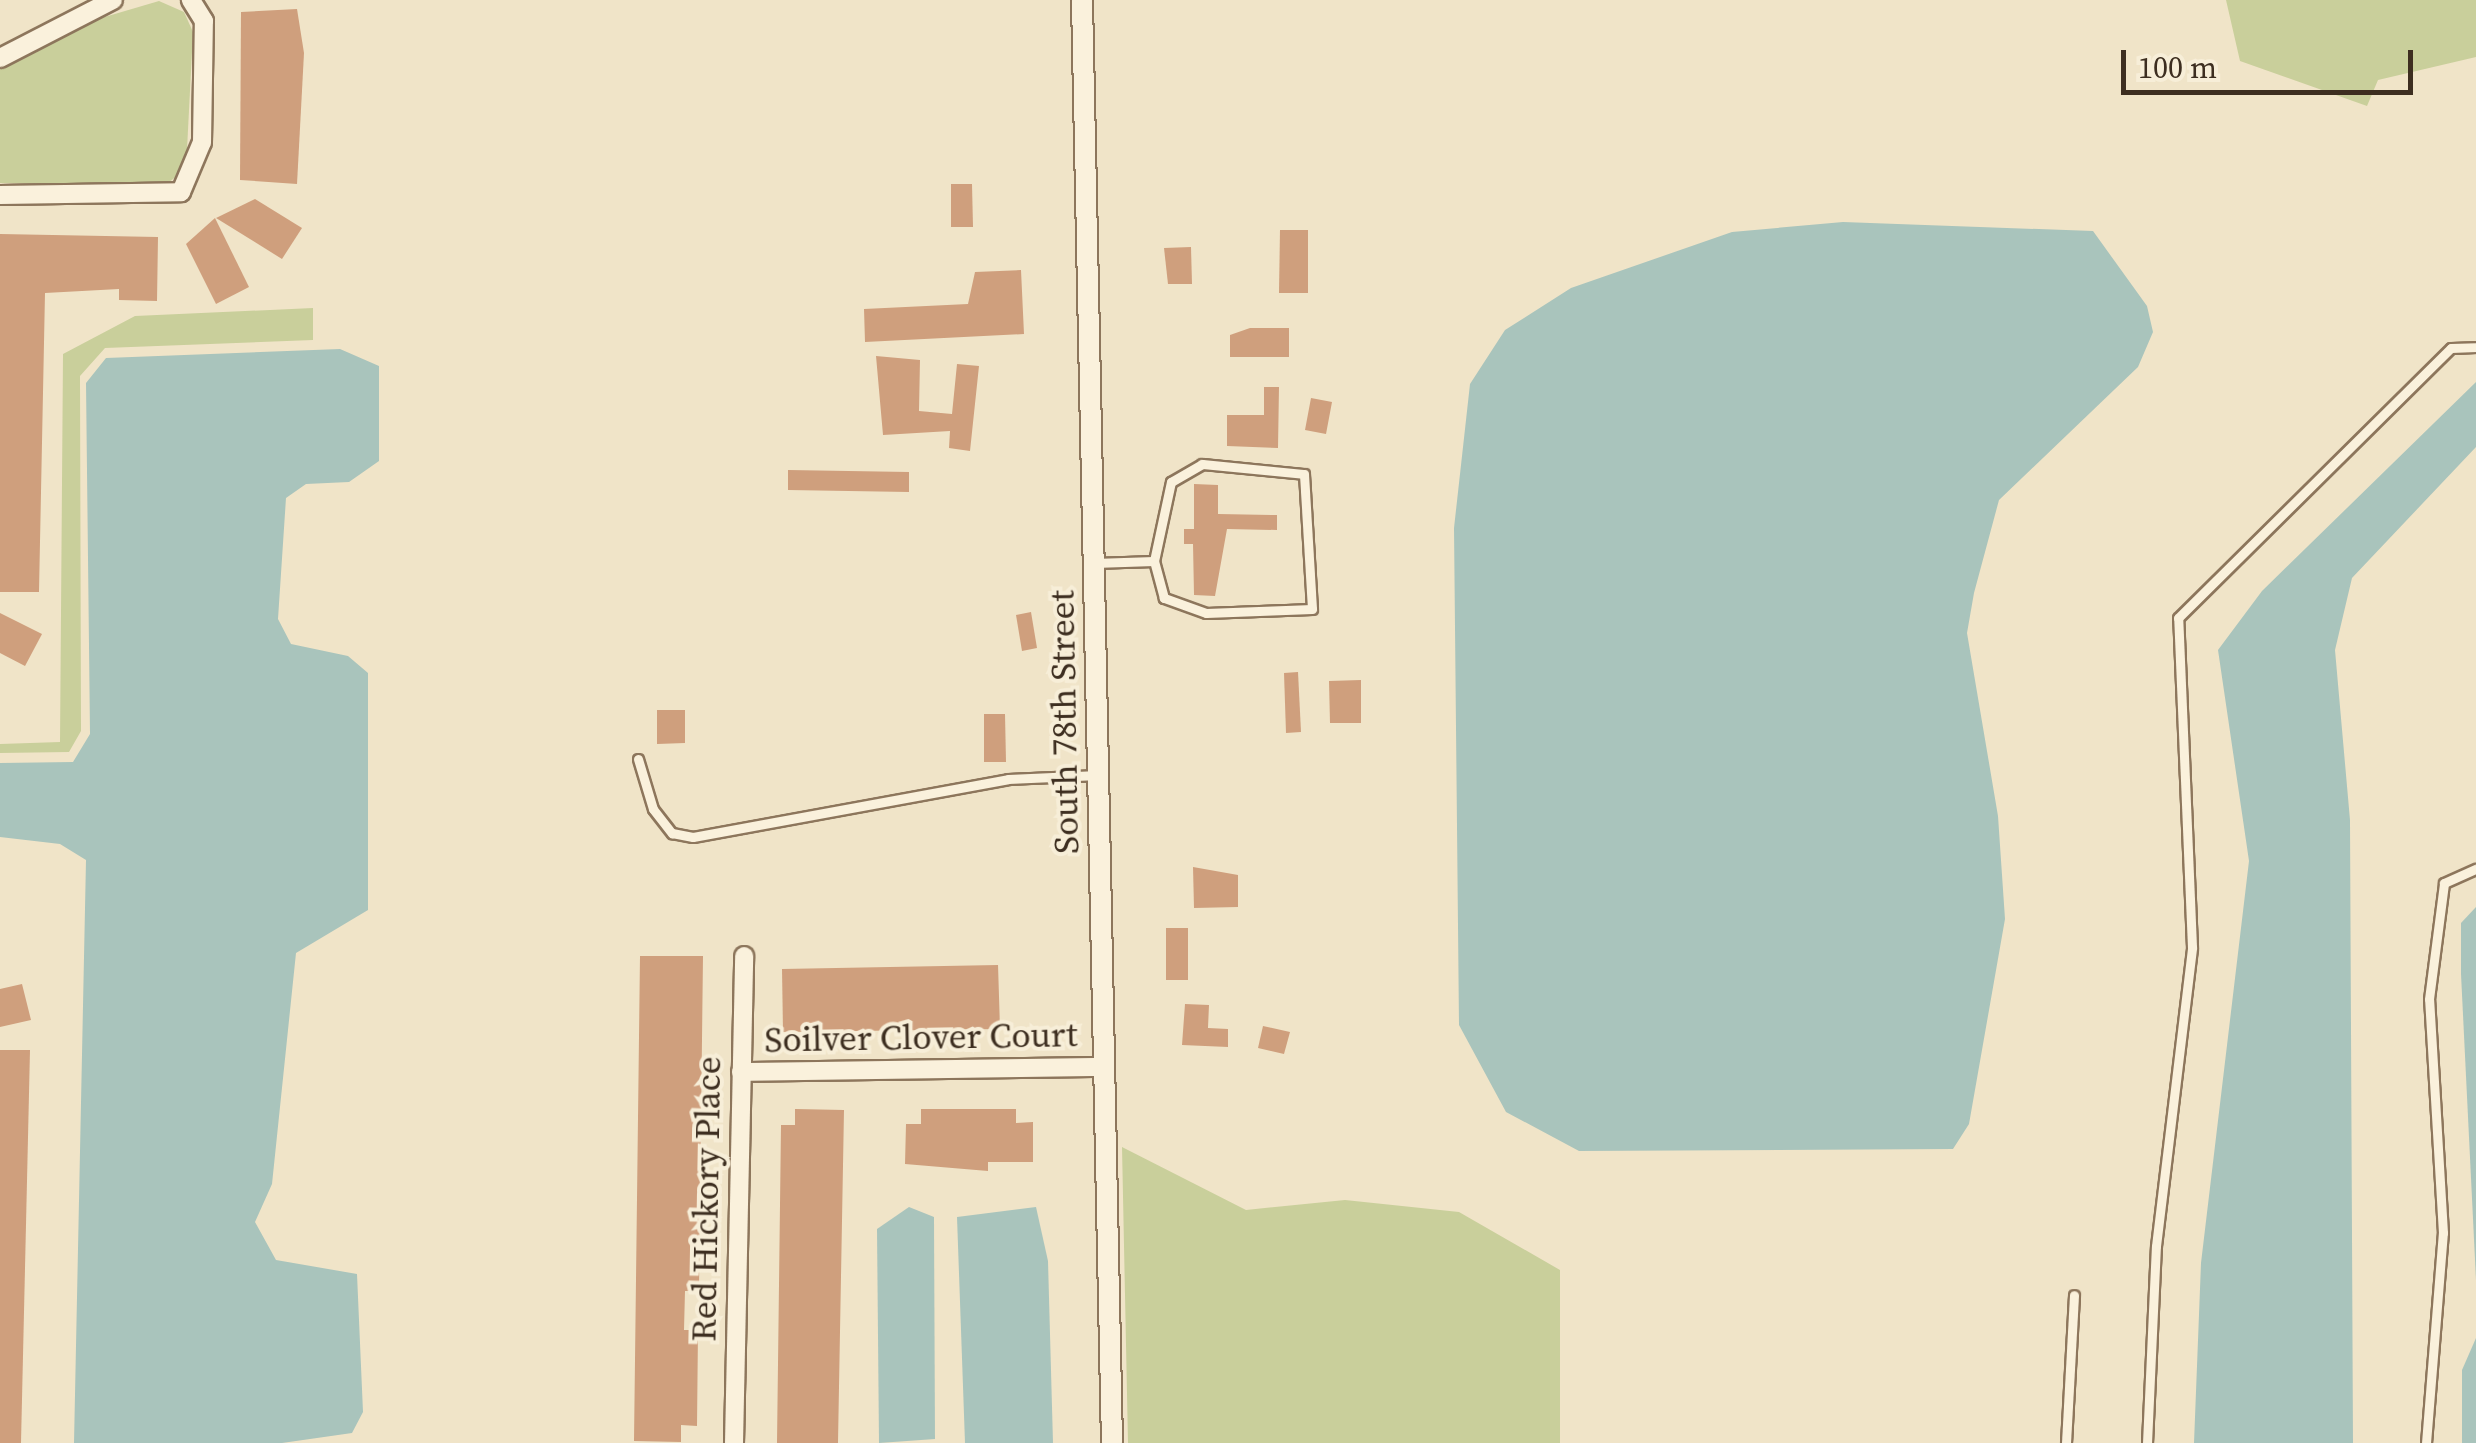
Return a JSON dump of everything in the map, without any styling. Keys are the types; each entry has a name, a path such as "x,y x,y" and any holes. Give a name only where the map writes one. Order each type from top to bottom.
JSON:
{"street":[{"path":"0,58 113,0"},
{"path":"0,195 181,192 202,142 204,21 191,0"},
{"name":"South 78th Street","path":"1082,0 1112,1443"},
{"name":"Red Hickory Place","path":"734,1443 744,956"},
{"name":"Soilver Clover Court","path":"741,1072 1102,1067"}],"lane":[{"path":"2147,1443 2156,1246 2192,947 2178,618 2451,348 2476,348"},
{"path":"1262,464 1304,474 1312,609 1183,607 1164,598 1154,562 1171,482 1185,468 1262,464"},
{"path":"1094,562 1154,562"},
{"path":"638,759 654,809 672,833 694,836 1008,778 1098,775"},
{"path":"2426,1443 2443,1233 2429,1000 2444,882 2476,869"},
{"path":"2066,1443 2074,1295"}],"green space":[{"path":"2226,0 2476,0 2476,57 2378,80 2367,106 2240,61"},
{"path":"159,1 184,12 193,32 186,169 164,186 0,183 0,67 74,26"},
{"path":"313,308 313,340 105,348 80,376 81,731 69,752 0,753 0,744 60,742 63,354 135,316"},
{"path":"1122,1147 1246,1210 1345,1200 1459,1212 1560,1270 1560,1443 1128,1443"}],"water":[{"path":"1843,222 2093,231 2147,306 2153,332 2138,367 1999,500 1974,593 1967,633 1998,816 2005,919 1969,1124 1953,1149 1579,1151 1506,1112 1459,1025 1454,528 1470,384 1505,330 1571,288 1732,232"},
{"path":"340,349 379,366 379,461 349,482 306,484 286,498 278,619 291,644 348,656 368,673 368,910 296,953 272,1184 255,1222 276,1260 357,1274 363,1412 352,1433 282,1443 74,1443 86,860 60,844 0,837 0,763 73,762 90,734 86,383 106,358"},
{"path":"2476,382 2476,447 2352,578 2335,650 2350,820 2353,1443 2194,1443 2201,1263 2249,861 2218,650 2262,591"},
{"path":"2476,907 2476,1280 2461,923"},
{"path":"909,1207 934,1217 935,1439 879,1443 877,1229"},
{"path":"1036,1207 1048,1261 1053,1443 965,1443 957,1217"},
{"path":"2476,1338 2476,1443 2462,1443 2462,1370"}],"building":[{"path":"297,9 304,53 297,184 240,180 241,12"},
{"path":"951,184 972,184 973,227 951,227"},
{"path":"255,199 302,228 282,259 216,218"},
{"path":"215,218 249,287 216,304 186,244"},
{"path":"1280,230 1308,230 1308,293 1279,293"},
{"path":"0,234 158,237 157,301 119,300 119,289 45,293 39,592 0,592"},
{"path":"1191,247 1192,284 1168,284 1164,248"},
{"path":"1021,270 1024,334 865,342 864,309 968,304 975,272"},
{"path":"1250,328 1289,328 1289,357 1230,357 1230,335"},
{"path":"876,356 920,360 919,411 952,414 957,364 979,366 970,451 949,448 950,431 883,435"},
{"path":"1264,387 1279,387 1278,448 1227,446 1227,415 1264,415"},
{"path":"1311,398 1332,402 1326,434 1305,430"},
{"path":"788,470 909,472 909,492 788,490"},
{"path":"1194,484 1218,485 1218,514 1277,515 1277,530 1227,529 1215,596 1194,595 1193,544 1184,544 1184,529 1194,529"},
{"path":"1031,612 1037,648 1022,651 1016,615"},
{"path":"0,613 42,634 25,666 0,653"},
{"path":"1298,672 1301,732 1286,733 1284,673"},
{"path":"1361,680 1361,723 1330,723 1329,681"},
{"path":"657,710 685,710 685,743 657,744"},
{"path":"984,714 1005,714 1006,762 984,762"},
{"path":"1193,867 1238,875 1238,907 1194,908"},
{"path":"1166,928 1188,928 1188,980 1166,980"},
{"path":"640,956 703,956 699,1291 685,1291 684,1330 698,1330 697,1426 681,1425 681,1442 634,1441"},
{"path":"998,965 1000,1029 783,1032 782,969"},
{"path":"22,984 31,1020 0,1027 0,989"},
{"path":"1185,1004 1209,1005 1208,1028 1228,1029 1228,1047 1182,1045"},
{"path":"1263,1026 1290,1032 1284,1054 1258,1048"},
{"path":"0,1050 30,1050 21,1443 0,1443"},
{"path":"795,1109 844,1110 838,1443 777,1443 781,1125 795,1125"},
{"path":"921,1109 1016,1109 1016,1123 1033,1122 1033,1162 988,1162 988,1171 905,1164 906,1124 921,1124"}]}
